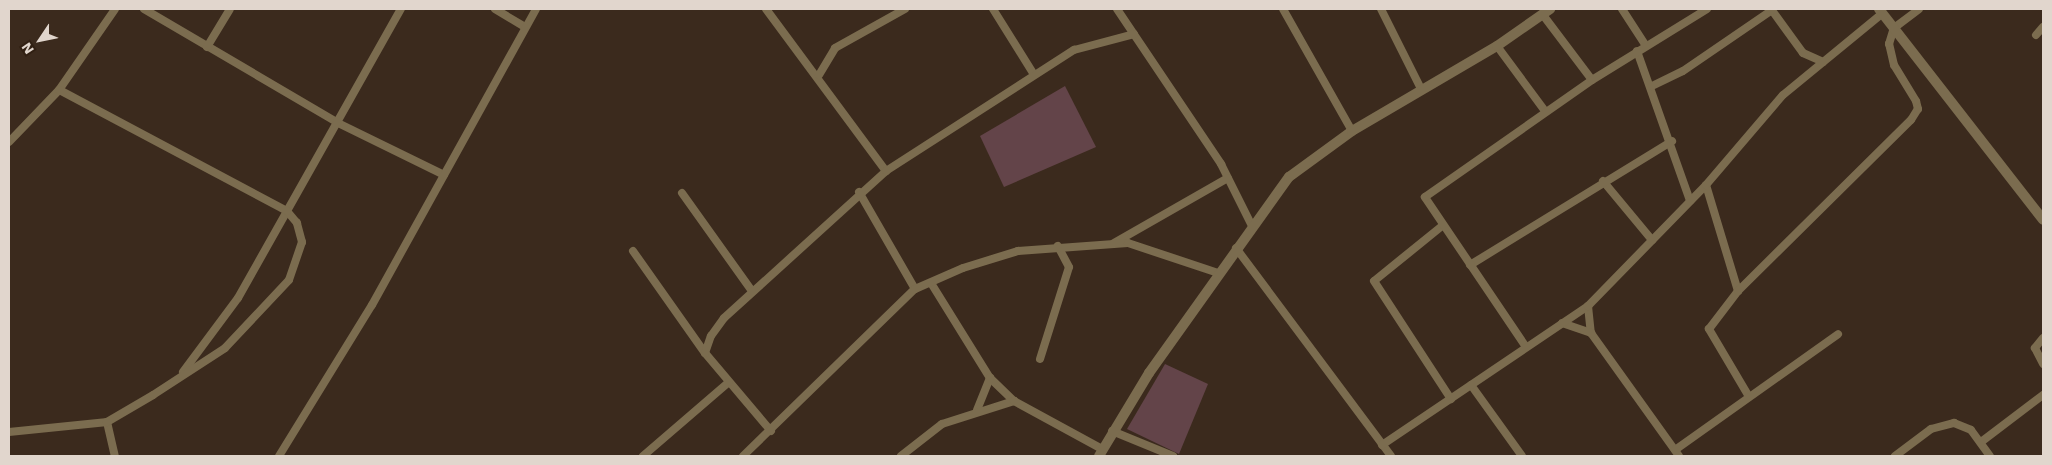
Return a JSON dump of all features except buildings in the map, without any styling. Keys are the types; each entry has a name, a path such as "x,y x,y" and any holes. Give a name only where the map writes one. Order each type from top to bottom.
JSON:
{"street":[{"path":"9,142 59,90 115,9"},
{"path":"144,9 338,123 444,175"},
{"path":"207,47 230,9"},
{"path":"183,372 238,298 401,9"},
{"path":"495,9 525,27"},
{"path":"279,456 372,305 536,9"},
{"path":"766,9 819,75 886,171"},
{"path":"819,75 835,48 905,9"},
{"path":"993,9 1033,73"},
{"path":"1117,9 1228,178 1252,226"},
{"path":"1283,9 1352,131"},
{"path":"1392,9 1382,11 1421,89"},
{"path":"1622,9 1646,46"},
{"path":"1526,347 1442,226 1425,197 1545,111 1646,46 1708,9"},
{"path":"1652,86 1683,71 1771,9 1803,53 1823,62"},
{"path":"1748,396 1709,329 1738,292 1918,109 1890,53 1894,28 1919,9"},
{"path":"1382,445 1588,306 1706,185 1783,95 1881,11 2040,209 2043,220"},
{"path":"931,283 990,378 1014,401 1101,453 1112,431 1218,273 1289,178 1352,131 1497,46 1546,12 1592,80"},
{"path":"1118,36 1123,18"},
{"path":"2036,35 2043,27"},
{"path":"705,353 711,336 752,291 859,192 886,171 997,101 1033,73 1074,50 1118,36 1134,34"},
{"path":"1497,46 1545,111"},
{"path":"1637,52 1652,86 1672,141 1690,201"},
{"path":"9,432 107,422 183,372 225,348 289,280 302,242 297,223 287,211 59,90"},
{"path":"1470,265 1603,181 1672,141"},
{"path":"1114,243 1228,178"},
{"path":"1603,181 1652,240"},
{"path":"1706,185 1738,292"},
{"path":"859,192 915,289"},
{"path":"682,193 752,291"},
{"path":"1442,226 1374,281 1451,399"},
{"path":"743,456 771,431 915,289 998,256 1058,246 1114,243 1142,245 1218,273"},
{"path":"1040,359 1069,267 1058,246"},
{"path":"1236,248 1391,456"},
{"path":"632,250 705,353 771,431"},
{"path":"1588,306 1591,333 1677,453 1748,396 1838,334"},
{"path":"1562,323 1591,333"},
{"path":"2043,338 2035,348 2043,364"},
{"path":"977,410 990,378"},
{"path":"643,456 729,382"},
{"path":"1471,385 1522,456"},
{"path":"1981,442 2043,395"},
{"path":"900,456 942,424 977,410 1014,401"},
{"path":"107,422 115,456"},
{"path":"1895,456 1931,429 1954,423 1971,430 1990,456"},
{"path":"1112,431 1173,456"}],"shaded area":[{"path":"1065,86 1096,147 1004,187 980,136"},
{"path":"1165,364 1208,384 1179,454 1127,429"}]}
